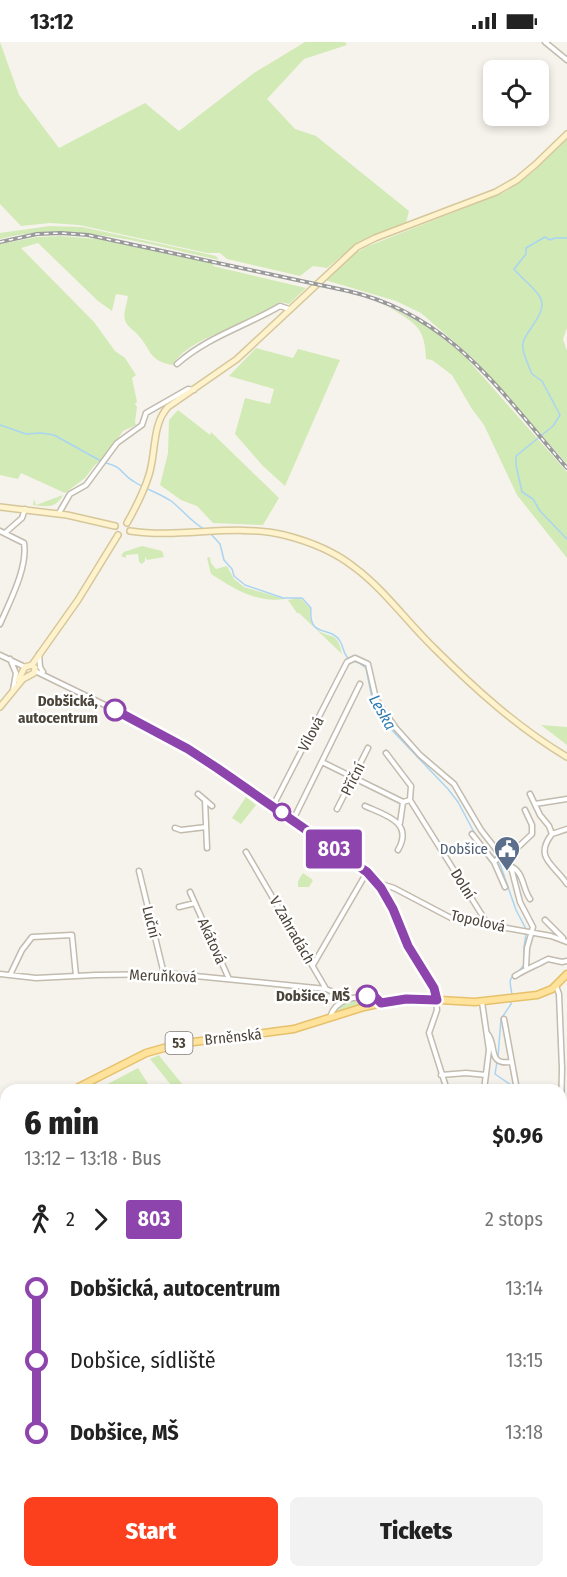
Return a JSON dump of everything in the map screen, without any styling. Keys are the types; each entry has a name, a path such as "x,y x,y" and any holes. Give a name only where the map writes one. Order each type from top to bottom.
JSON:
{"main road":[{"path":"130,531 127,522 149,476 162,413 237,359 357,247 496,192 517,180 567,134"},
{"path":"0,507 59,513 115,526"},
{"path":"115,526 120,521 127,522"},
{"path":"115,526 118,535"},
{"path":"130,531 160,534 257,531 306,542 348,562 361,572 485,698 523,728 567,757"},
{"path":"118,535 126,536 130,531"},
{"path":"0,707 25,669 32,664 73,608 118,535"},
{"path":"13,690 35,671 32,664"},
{"path":"25,669 29,675"},
{"name":"Brněnská","path":"85,1084 162,1047 192,1041 289,1030 381,1003 406,999 482,1002 541,994 555,986 567,974"}],"street":[{"path":"545,42 567,60"},
{"path":"177,364 196,348 215,337 255,321 280,306 289,309"},
{"path":"59,513 70,494 86,485 117,442 142,425 146,413 188,389 194,390"},
{"path":"5,533 22,518 26,509"},
{"path":"0,531 24,543 26,555 20,568 21,578 0,624"},
{"path":"39,654 40,667 46,675"},
{"path":"0,655 25,669"},
{"name":"Vilová","path":"273,806 348,662 355,658 368,664 376,699 395,727 420,755 454,784 498,859"},
{"path":"10,659 16,673 13,690"},
{"path":"35,671 188,749 367,872 393,909 408,946 434,988 437,1000 436,1015 429,1032 445,1084"},
{"name":"Vilová","path":"293,819 360,684"},
{"name":"Příční","path":"337,809 368,748"},
{"name":"Dolní","path":"386,753 411,786 410,800 487,923"},
{"path":"321,762 403,802 410,800"},
{"path":"198,794 212,806"},
{"path":"530,794 552,834"},
{"path":"535,804 567,799"},
{"path":"205,800 207,848"},
{"path":"398,850 403,837 399,824 403,802"},
{"path":"364,806 393,818 399,824"},
{"path":"508,866 514,851 532,834 532,825 525,810"},
{"path":"393,818 400,815"},
{"path":"176,828 181,830 206,827"},
{"path":"567,829 552,834 544,843 550,865 567,884"},
{"path":"472,834 512,871 520,902 531,922 528,932 526,967"},
{"name":"V Zahradách","path":"246,852 327,989 342,996 344,1000"},
{"path":"498,859 505,887"},
{"path":"508,866 515,867 530,899"},
{"name":"Luční","path":"139,871 164,974"},
{"path":"313,966 367,872"},
{"name":"Topolová","path":"376,883 394,888 452,918 551,936 567,942"},
{"name":"Akátová","path":"190,892 229,980"},
{"name":"Akátová","path":"179,907 195,903"},
{"path":"545,920 567,942"},
{"path":"10,975 22,950 32,937 72,935 76,976"},
{"path":"515,976 526,967 537,965 548,959 567,961"},
{"name":"Meruňková","path":"0,974 36,978 164,974 327,989"},
{"path":"555,986 559,994 561,1084"},
{"name":"Brněnská","path":"344,1000 374,997 381,1003"},
{"path":"330,1018 333,1010 344,1000"},
{"path":"482,1002 482,1015 489,1051 485,1084"},
{"path":"504,1019 516,1084"},
{"path":"487,1032 491,1036 494,1054 498,1060 511,1062"},
{"path":"441,1075 466,1072 486,1075"}],"green space":[{"path":"0,42 19,95 59,148 145,103 179,131 254,73 305,42 345,42 347,45 304,59 267,99 295,129 316,136 409,211 406,223 360,241 327,268 313,266 300,276 227,259 220,253 207,253 79,225 50,223 21,226 0,204"},
{"path":"567,139 567,328 563,339 567,351 567,464 474,359 421,313 396,301 325,280 348,258 366,247 505,192 533,172"},
{"path":"50,226 82,227 216,256 219,260 137,241 83,233 55,232 0,239 0,233"},
{"path":"37,237 98,239 214,264 213,266 306,288 289,304 280,302 264,314 199,342 179,356 173,365 155,358 127,325 124,315 128,296 116,294 112,311 98,301 38,243 21,248 94,322 115,351 125,358 136,375 132,378 137,402 135,404 137,407 136,425 123,431 107,454 85,478 65,493 21,473 18,479 0,475 0,244"},
{"path":"386,305 425,325 462,353 567,472 567,558 517,495 484,425 452,375 432,360 426,359 420,331 410,321"},
{"path":"256,348 293,358 298,349 340,360 285,486 263,466 235,434 245,398 270,404 274,389 229,376"},
{"path":"178,410 210,435 211,432 279,498 263,525 213,523 197,506 181,500 160,485 168,453 169,420"},
{"path":"63,495 51,506 33,505 34,499 36,505"},
{"path":"142,546 162,551 164,557 147,560 145,557 142,564 139,562 138,554 126,555 126,558 121,556 124,552"},
{"path":"210,557 216,569 227,566 234,579 244,587 285,599 255,597 228,585 211,574 207,558"},
{"path":"300,598 310,608 310,617 314,627 336,639 342,654 297,613 288,600"},
{"path":"541,725 567,727 567,745"},
{"path":"246,797 256,805 241,824 232,818"},
{"path":"303,873 313,880 309,887 298,887 298,881"},
{"path":"372,998 374,1002 339,1012 338,1009 349,1000"},
{"path":"159,1055 182,1084 170,1084 150,1059"},
{"path":"138,1068 148,1084 108,1084"}],"waterway":[{"path":"567,238 550,240 545,237 526,248 526,254 514,269 537,293 542,303 539,315 523,343 523,351 532,374 542,381 560,415 553,426 516,456 516,465 522,492 533,499 540,511 567,539"},
{"name":"Leska","path":"0,425 26,434 54,435 101,461"},
{"name":"Leska","path":"106,463 119,468 138,484 171,501 204,529"},
{"name":"Leska","path":"211,534 220,544 224,560 232,569 234,576 245,585 283,598 302,598 311,608 311,618 316,628 336,636 349,659"},
{"name":"Leska","path":"353,661 366,668 372,698 389,727 448,789 458,802 476,836 500,864 516,910 526,929"},
{"name":"Leska","path":"512,994 511,979 524,965 526,934"},
{"name":"Leska","path":"498,1057 501,1019 511,1004 511,999"},
{"name":"Leska","path":"497,1062 495,1074 510,1084"}],"railway":[{"path":"0,242 37,234 88,235 348,291 385,302 417,318 472,360 567,468"}],"bus line":[{"name":"803","path":"115,710 188,749 367,872 381,888 393,909 408,946 434,988 437,1000 406,999 381,1003 376,998 367,996"}],"place":[{"name":"Dobšická, autocentrum","path":"115,710"},
{"name":"Dobšice","path":"507,872"},
{"name":"Dobšice, MŠ","path":"367,996"}]}
